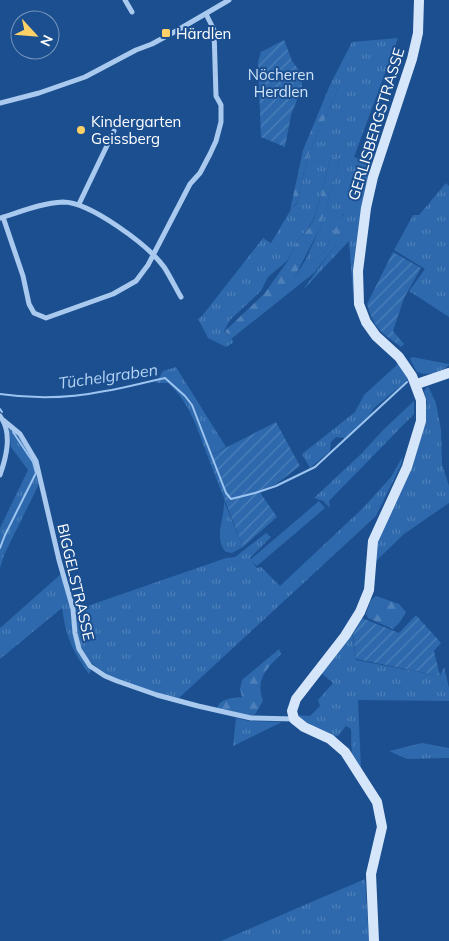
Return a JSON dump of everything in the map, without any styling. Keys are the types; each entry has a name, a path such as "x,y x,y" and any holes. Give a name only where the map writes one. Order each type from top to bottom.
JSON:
{"street":[{"path":"124,0 132,12"},
{"path":"0,103 39,93 85,77 136,50 152,44 229,0"},
{"name":"GERLISBERGSTRASSE","path":"294,719 292,711 296,698 345,636 360,612 370,590 372,541 407,466 421,421 421,400 417,384 399,358 376,336 366,322 359,304 358,271 366,208 373,178 412,59 418,33 419,0"},
{"path":"181,297 164,266 153,255 147,248 96,212 79,204 58,203 37,207 2,218 23,276 29,304 34,313 46,318 113,294 136,281 153,255 190,184 200,173 216,141 221,122 221,106 216,96 214,30 206,14"},
{"path":"79,204 114,131"},
{"path":"417,384 449,373"},
{"path":"0,475 8,445 2,418"},
{"name":"BIGGELSTRASSE","path":"2,418 20,434 36,461 59,560 73,609 75,633 79,649 90,666 117,681 156,695 198,706 251,718 294,719"},
{"path":"294,719 304,727 330,740 345,752 377,802 382,827 371,874 374,941"}],"green space":[{"path":"398,38 354,157 376,165 355,270 353,293 349,241 302,291 335,246 345,213 340,218 326,250 293,279 305,261 320,228 340,159 331,157 315,216 309,227 298,240 287,261 268,277 261,291 230,320 224,331 234,342 226,347 208,338 198,319 263,238 271,243 290,211 297,203 308,156 338,89 330,85 352,42"},
{"name":"Nöcheren Herdlen","path":"284,40 292,61 302,74 302,87 291,115 285,147 261,137 258,62 261,52"},
{"path":"330,85 338,89 308,156 297,202 290,211 303,150"},
{"path":"331,157 340,159 320,228 294,278 326,250 339,219 346,213 335,246 314,273 231,339 225,331 264,294 287,262 298,240 309,228 315,217"},
{"path":"446,183 449,186 449,317 409,291 425,269 394,250 413,215 419,215"},
{"path":"393,252 421,268 404,298 393,331 404,344 401,347 379,329 372,319 367,304"},
{"path":"412,357 449,365 438,372 421,373 417,372 410,359"},
{"path":"399,363 410,377 374,408 368,417 345,438 336,437 331,442 330,451 310,468 302,454 355,412 364,395"},
{"path":"176,367 226,447 208,457 188,408 182,399 168,383 156,383 163,371"},
{"path":"428,386 436,403 441,430 442,464 449,486 449,503 404,534 375,562 375,541 424,422 427,402 424,391"},
{"path":"414,401 414,414 329,501 330,508 323,501 314,498 362,453"},
{"path":"276,422 300,466 276,484 259,491 277,517 243,547 208,457"},
{"path":"9,427 29,452 40,482 4,555 0,568 0,528 28,470 11,447"},
{"path":"403,456 401,465 376,516 179,698 138,687 111,676 99,669 88,659 81,648 77,634 76,610 226,558 235,557 266,533 271,537 251,559 319,501 325,508 257,566 251,561 257,568 261,567 280,586 364,507 391,477"},
{"path":"224,501 243,547 232,553 226,552 220,541"},
{"path":"61,574 71,609 73,634 91,670 89,674 71,643 62,608 0,659 0,628"},
{"path":"376,596 399,604 406,612 393,629 368,618 366,614 371,600"},
{"path":"416,615 441,643 434,651 440,676 356,659 353,634 362,618 399,633"},
{"path":"352,632 356,660 440,676 444,667 449,688 449,701 358,700 361,769 352,757 351,729 346,726 338,736 326,736 309,727 295,715 310,716 320,706 318,700 333,683 321,673"},
{"path":"279,649 281,654 267,669 261,680 260,686 263,701 256,713 252,716 217,708 224,700 242,697 240,689 242,680"},
{"path":"236,718 249,721 282,722 233,746"},
{"path":"422,743 449,748 449,758 407,759 389,751"},
{"path":"365,879 369,941 221,941"}],"waterway":[{"name":"Tüchelgraben","path":"0,394 39,397 79,395 165,378 192,405 226,493 231,499 276,486 315,467 407,382"},
{"path":"0,548 36,473 33,462 13,432"}],"place":[{"name":"Härdlen","path":"166,33"},
{"name":"Kindergarten Geissberg","path":"81,130"}]}
